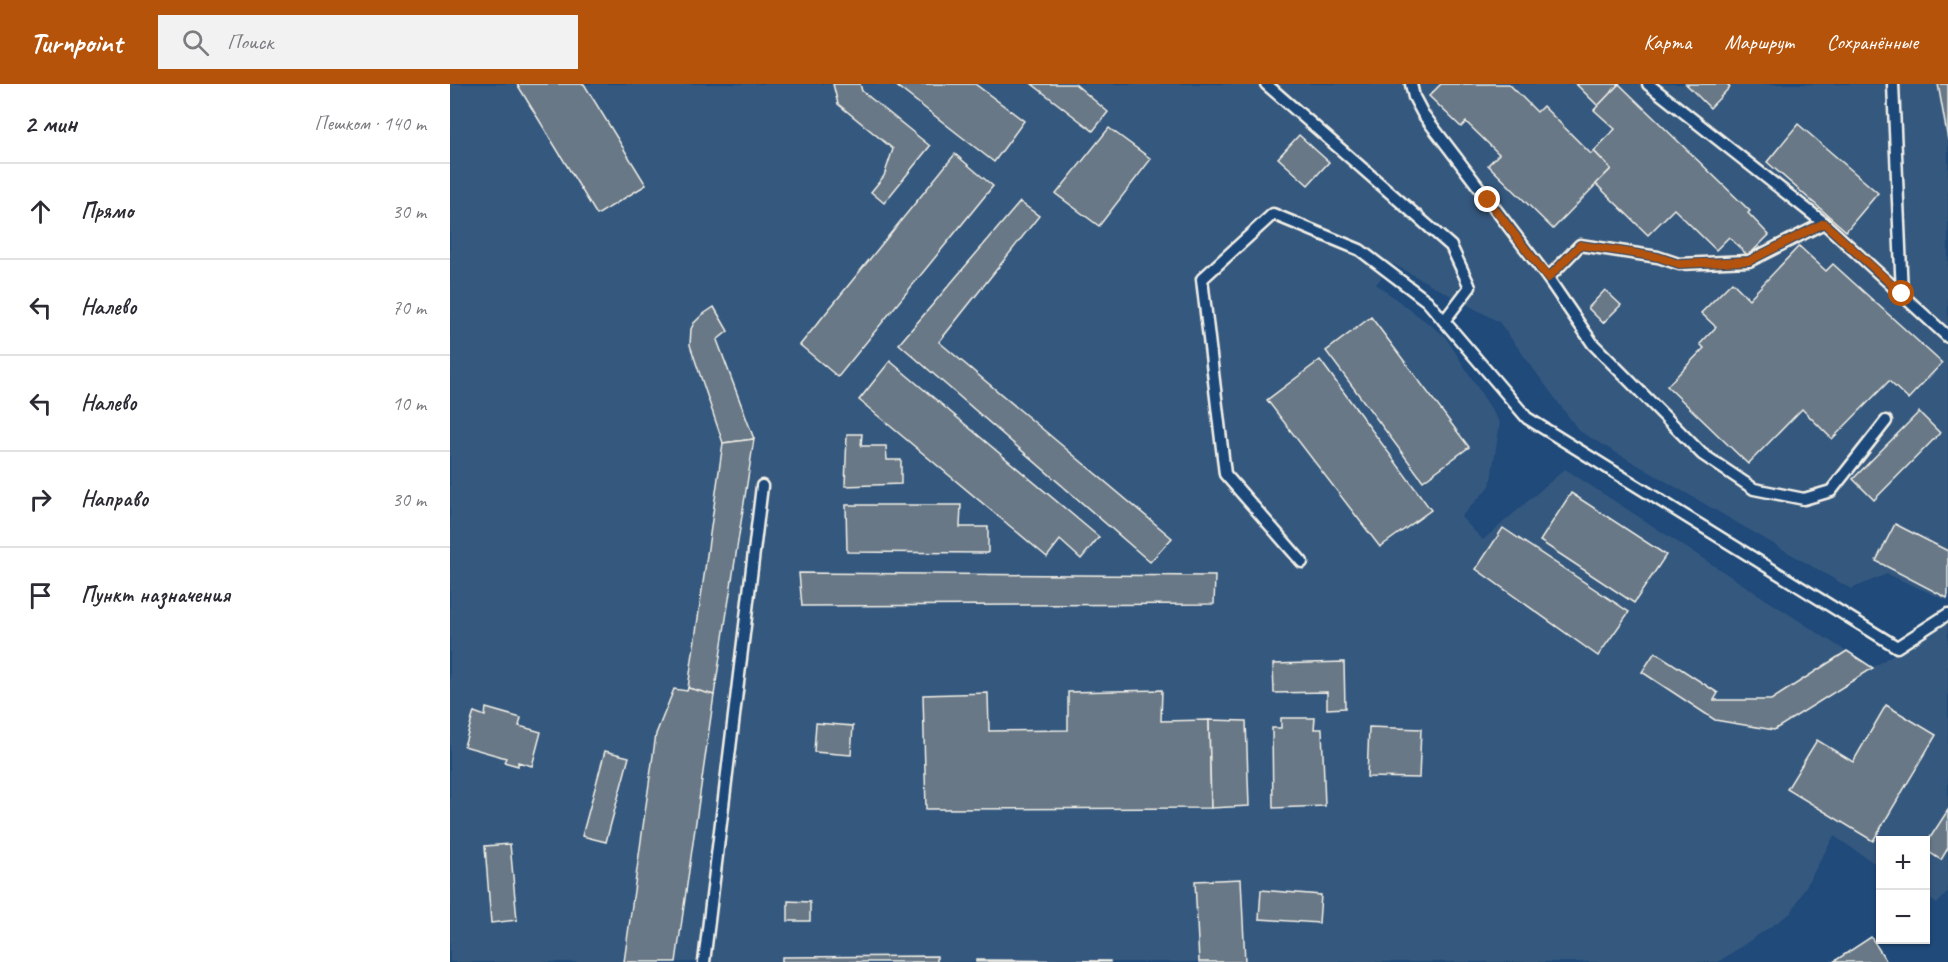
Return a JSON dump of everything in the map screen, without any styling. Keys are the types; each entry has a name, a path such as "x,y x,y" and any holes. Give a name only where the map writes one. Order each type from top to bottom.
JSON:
{"lane":[{"path":"1266,84 1451,246 1470,287 1444,321"},
{"path":"1411,84 1414,97 1424,114 1548,278 1593,344 1702,454 1754,489 1804,499 1832,491 1886,421"},
{"path":"1648,84 1824,223 1948,337"},
{"path":"1893,84 1902,294"},
{"path":"1302,562 1225,474 1202,279 1273,214 1359,250 1427,301 1527,418 1897,647 1948,614"},
{"path":"1548,278 1580,245 1658,257 1679,264 1749,261 1824,223"},
{"path":"704,962 762,486"}],"shaded area":[{"path":"450,84 1948,84 1948,601 1887,574 1851,589 1579,431 1499,322 1393,264 1376,284 1445,336 1500,423 1490,486 1461,517 1483,540 1565,469 1872,668 1948,619 1948,892 1937,904 1930,899 1930,836 1876,836 1876,864 1834,836 1791,913 1718,962 450,962"}],"building":[{"path":"517,84 584,84 646,185 597,215"},
{"path":"833,84 860,84 862,91 930,146 884,203 871,192 884,176 893,149 838,104"},
{"path":"894,84 975,84 1024,121 994,162"},
{"path":"1032,84 1075,84 1108,112 1093,131"},
{"path":"1441,84 1509,84 1537,112 1543,106 1591,154 1594,151 1611,169 1553,229 1488,165 1499,154 1466,122 1461,127 1429,96"},
{"path":"1576,84 1619,84 1598,106"},
{"path":"1619,84 1750,211 1748,213 1769,235 1748,256 1729,237 1716,250 1674,209 1648,235 1596,184 1611,169 1594,151 1615,129 1594,110"},
{"path":"1686,84 1727,84 1730,87 1710,108"},
{"path":"1938,84 1948,84 1948,140"},
{"path":"1798,124 1878,193 1846,231 1767,162"},
{"path":"1109,128 1151,159 1099,226 1056,194"},
{"path":"1299,135 1329,162 1308,185 1278,158"},
{"path":"955,154 993,186 838,377 800,345"},
{"path":"1020,202 1039,216 939,342 1172,538 1150,562 899,344"},
{"path":"1799,246 1826,271 1833,264 1942,363 1908,399 1889,381 1832,439 1802,409 1748,464 1667,386 1704,348 1700,344 1716,327 1701,313 1732,282 1749,299"},
{"path":"1605,290 1621,305 1603,323 1588,308"},
{"path":"714,307 728,331 717,340 754,439 723,443 690,345 691,329 694,323"},
{"path":"1371,317 1469,447 1423,481 1326,351"},
{"path":"1320,360 1431,510 1380,547 1267,400"},
{"path":"890,361 1099,537 1081,559 1060,540 1047,557 859,400"},
{"path":"1919,412 1940,433 1874,500 1853,479"},
{"path":"847,434 862,434 861,446 886,446 887,460 901,460 901,484 845,486"},
{"path":"754,439 714,695 688,688 723,443"},
{"path":"1571,493 1666,555 1634,603 1540,541"},
{"path":"846,505 961,505 960,527 988,527 988,553 847,552"},
{"path":"1895,524 1948,551 1947,598 1876,561"},
{"path":"1503,528 1629,612 1598,656 1476,569"},
{"path":"799,573 1215,576 1214,604 802,606"},
{"path":"1847,651 1873,668 1774,730 1715,720 1642,672 1655,652 1718,693 1714,700 1771,700"},
{"path":"1344,662 1345,708 1327,709 1327,692 1274,693 1273,664"},
{"path":"688,688 714,695 676,962 624,962 656,734 674,689 687,691"},
{"path":"1162,690 1161,721 1209,720 1211,808 926,809 923,695 988,693 989,731 1068,730 1068,692"},
{"path":"1886,705 1936,735 1873,841 1787,789 1817,740 1853,762"},
{"path":"486,708 521,718 519,726 541,732 532,766 518,762 518,766 504,762 506,758 464,746 474,712 485,716"},
{"path":"1281,718 1315,718 1314,729 1322,729 1325,806 1273,808 1272,728 1281,728"},
{"path":"1209,720 1246,721 1249,806 1211,808"},
{"path":"816,723 853,726 851,755 814,752"},
{"path":"1369,727 1421,729 1419,778 1367,777"},
{"path":"605,751 629,757 606,842 582,836"},
{"path":"1948,810 1948,848 1941,860 1930,853 1930,838"},
{"path":"510,844 517,920 491,923 485,846"},
{"path":"1241,879 1245,962 1199,962 1195,881"},
{"path":"1261,890 1321,895 1319,923 1259,919"},
{"path":"788,901 810,902 810,921 788,921"},
{"path":"1871,937 1887,962 1833,962"},
{"path":"937,956 937,962 782,962 782,957"},
{"path":"976,960 1110,961 1110,962 976,962"}],"route":[{"path":"1488,200 1548,278 1580,245 1658,257 1679,264 1749,261 1824,223 1902,294"}]}
